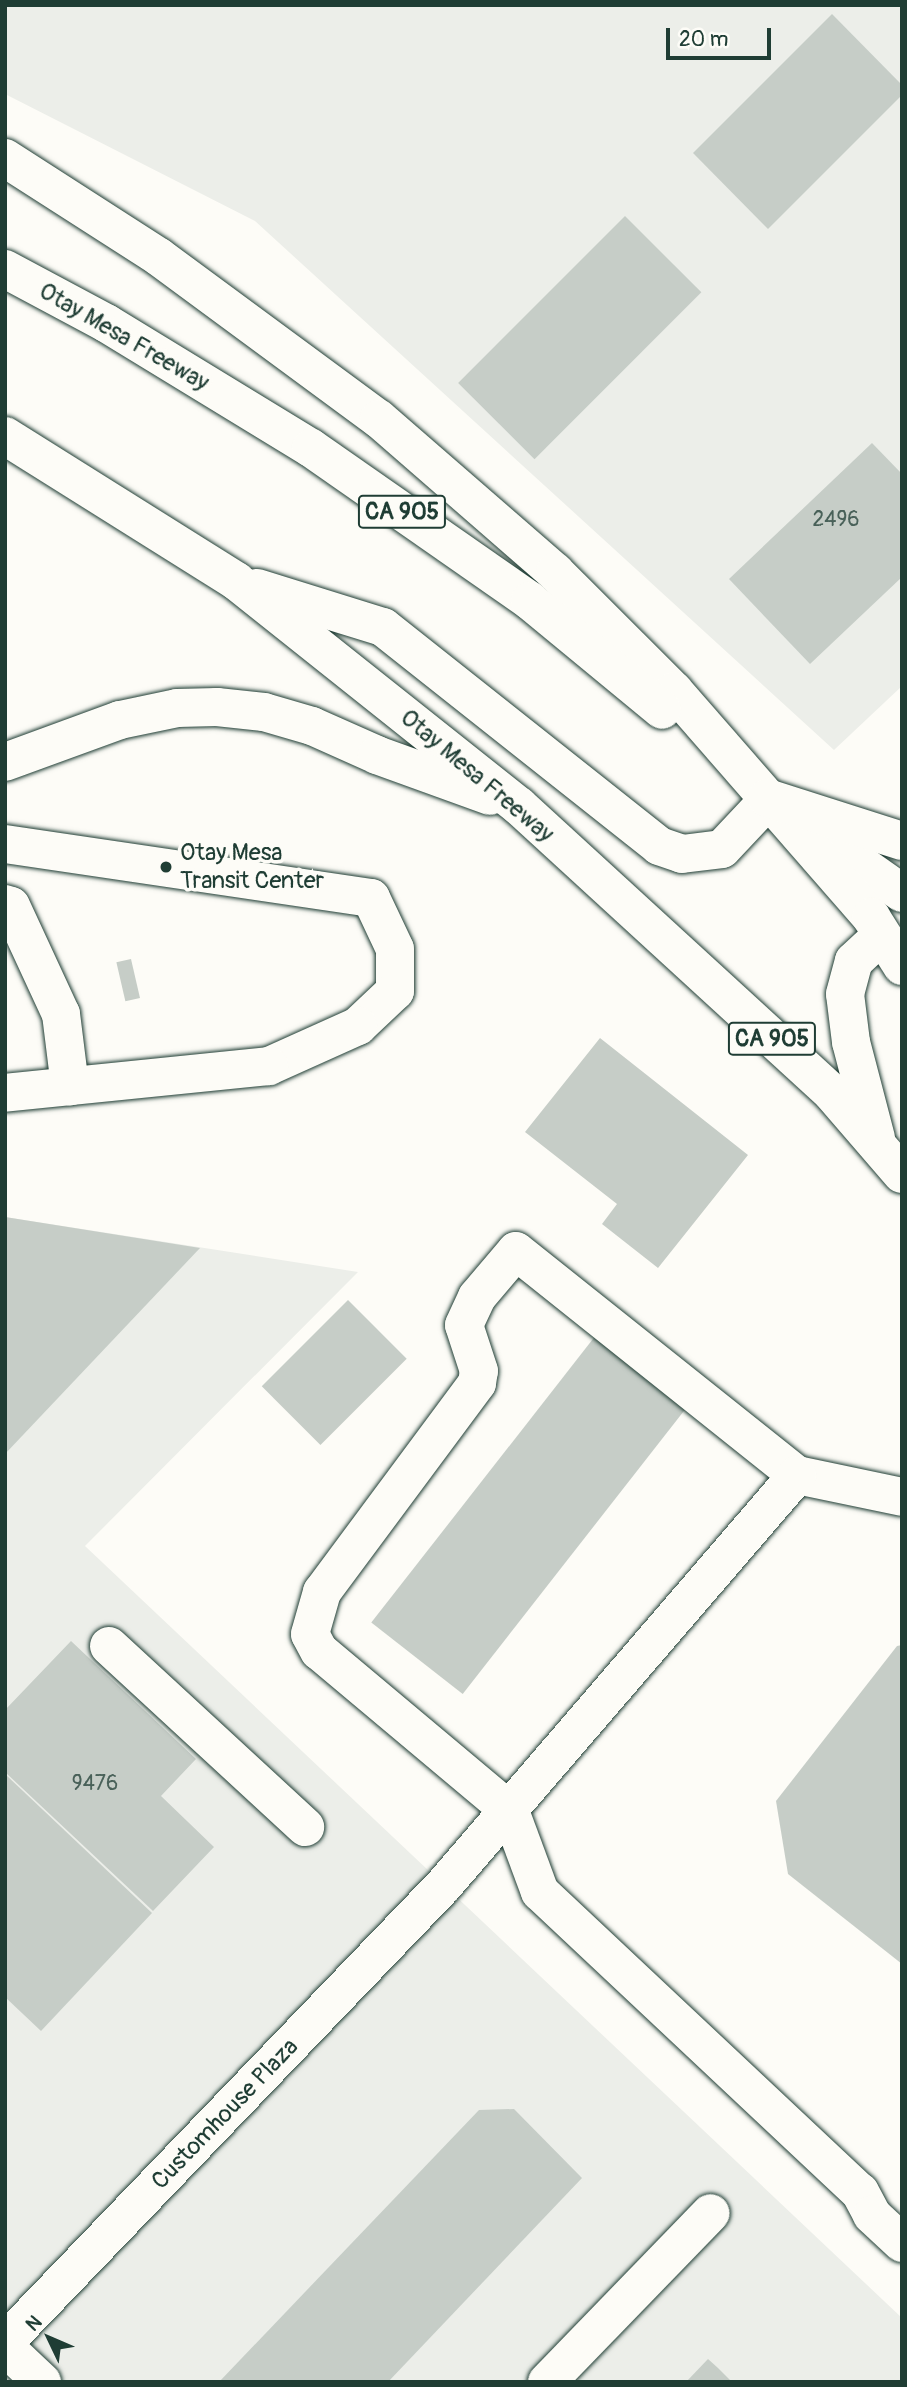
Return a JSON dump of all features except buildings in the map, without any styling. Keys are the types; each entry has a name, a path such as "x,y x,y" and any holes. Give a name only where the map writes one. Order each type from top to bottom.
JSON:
{"main road":[{"path":"5,158 159,257 379,419 555,572 674,691 769,799 892,951 854,961 845,994 851,1042 890,1161"},
{"name":"Otay Mesa Freeway","path":"5,269 106,323 311,448 530,601 769,799 902,841"},
{"name":"Otay Mesa Freeway","path":"5,436 236,581 519,806 832,1093 890,1161"},
{"path":"236,581 383,627 659,846 682,854 722,849 769,799"},
{"path":"5,762 120,720 177,708 217,707 264,712 312,726 377,755 519,806"},
{"path":"769,799 902,894"},
{"path":"5,844 371,898 395,949 395,991 358,1026 269,1066 5,1093"},
{"path":"5,904 11,906 61,1014 70,1086"},
{"path":"902,1497 797,1475 516,1251 477,1297 464,1325 478,1371 477,1383 322,1592 310,1634 319,1651 510,1811 540,1892 860,2192 872,2216 902,2243"},
{"name":"Customhouse Plaza","path":"5,2345 444,1885 797,1475"},
{"path":"109,1646 305,1827"},
{"path":"547,2382 712,2213"},
{"path":"5,2345 42,2382"}],"shaded area":[{"path":"5,5 902,5 902,686 834,750 255,221 5,94"},
{"path":"5,1217 358,1272 85,1546 902,2318 902,2382 5,2382"}],"place":[{"name":"Otay Mesa Transit Center","path":"166,867"}]}
